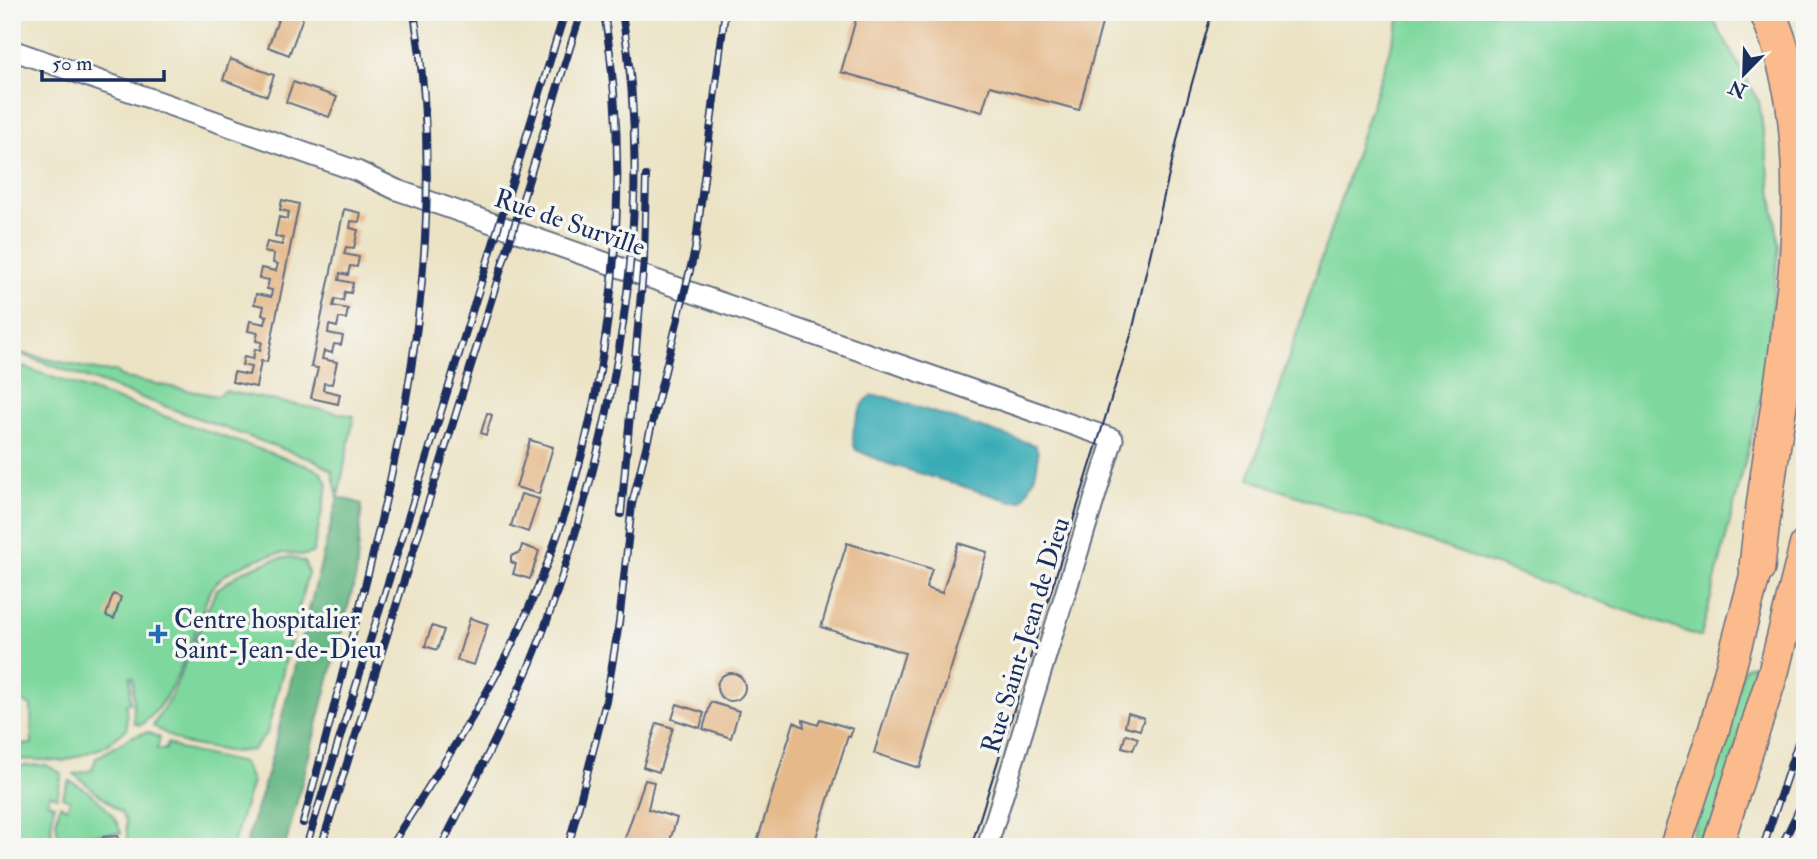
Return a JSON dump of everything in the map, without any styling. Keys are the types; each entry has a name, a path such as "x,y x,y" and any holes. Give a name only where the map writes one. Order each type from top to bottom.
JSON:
{"highway":[{"path":"1757,568 1792,357 1805,233 1799,125 1787,71 1767,12"},
{"path":"1757,568 1774,537 1805,393"}],"main road":[{"path":"1717,847 1774,670 1805,545"},
{"path":"1675,847 1715,726 1757,568"}],"street":[{"name":"Rue de Surville","path":"12,50 357,171 397,190 1113,439"},
{"name":"Rue Saint-Jean de Dieu","path":"987,847 1113,439"}],"green space":[{"path":"1402,12 1709,12 1759,102 1779,246 1762,394 1701,637 1249,479"},
{"path":"12,351 100,371 116,371 121,377 217,396 225,391 354,416 338,497 332,471 316,461"},
{"path":"12,363 313,468 320,471 328,484 313,552 305,555 282,553 266,557 224,576 209,594 176,678 160,706 140,725 134,723 133,678 130,677 130,703 126,704 127,729 104,747 64,761 12,759 12,745 32,744 31,706 14,697"},
{"path":"338,497 362,504 356,576 285,847 245,847 268,771"},
{"path":"290,557 305,562 308,573 267,733 253,750 232,752 182,743 153,726 172,694 216,590 242,572 273,560"},
{"path":"1756,665 1760,670 1707,847 1688,847 1743,671 1748,666"},
{"path":"148,732 160,738 157,749 165,750 168,743 179,749 243,763 252,782 232,847 128,847 126,821 122,813 74,774 92,770 96,758 133,736"},
{"path":"46,765 62,774 57,797 50,794 47,802 54,805 51,828 54,847 12,847 12,766"},
{"path":"69,781 101,802 114,817 121,833 79,835 65,844 59,841 56,821 60,805 67,808 70,800 62,797"}],"water":[{"path":"871,396 886,397 1035,445 1037,466 1025,496 1021,501 1011,501 886,463 856,450 853,437 856,421 862,406"}],"building":[{"path":"281,12 305,12 289,55 268,47"},
{"path":"858,12 1105,12 1079,110 990,86 982,112 841,72"},
{"path":"230,59 274,75 267,96 223,80"},
{"path":"293,82 337,97 329,117 286,102"},
{"path":"282,200 299,204 267,362 261,361 256,387 232,382 234,372 249,375 251,367 242,365 244,357 253,359 255,349 260,350 262,342 256,341 258,333 248,331 250,321 265,324 267,316 262,315 264,306 254,304 256,294 271,297 272,290 267,289 269,280 259,278 261,268 276,271 278,264 273,263 274,254 264,252 267,242 282,245 283,238 275,236 279,217 287,219 289,212 280,210"},
{"path":"344,209 361,213 359,222 351,221 350,228 358,230 354,248 346,247 344,254 359,257 357,267 350,266 348,275 340,273 339,280 353,283 351,293 345,292 343,301 335,299 333,306 348,309 346,319 339,318 337,327 329,325 328,333 343,336 341,345 334,344 332,353 324,351 322,359 337,362 332,384 324,383 323,390 340,394 338,404 311,398 318,368 311,367"},
{"path":"487,413 492,415 486,435 481,433"},
{"path":"530,440 553,447 539,494 516,487"},
{"path":"521,494 539,499 528,532 511,526"},
{"path":"847,543 932,569 926,588 942,593 958,543 987,552 920,768 874,753 905,653 821,627"},
{"path":"522,545 539,551 530,579 513,574 516,564 511,562 511,556 520,552"},
{"path":"113,594 121,597 114,619 106,616"},
{"path":"470,618 488,624 474,665 457,660"},
{"path":"432,626 444,630 437,650 425,646"},
{"path":"731,673 741,677 745,687 741,697 731,701 721,697 717,687 721,677"},
{"path":"711,702 739,711 731,738 703,729"},
{"path":"677,704 704,713 700,728 672,719"},
{"path":"1128,713 1144,718 1140,730 1125,726"},
{"path":"820,719 853,729 850,737 848,736 813,847 780,847 757,842 794,722 804,727 803,720 818,725"},
{"path":"657,723 673,728 659,772 643,767"},
{"path":"1126,734 1138,738 1133,750 1122,747"},
{"path":"645,780 654,782 648,809 677,818 668,847 622,847"},
{"path":"118,836 119,847 103,847 103,837"}],"tram line":[{"path":"971,847 1132,332 1183,115 1212,12"}],"railway":[{"path":"303,823 374,552 406,400 417,324 425,247 427,170 424,92 414,12"},
{"path":"306,847 565,12"},
{"path":"321,847 581,12"},
{"path":"390,847 461,735 510,649 553,549 576,475 594,399 608,321 615,243 617,164 613,87 604,12"},
{"path":"441,847 504,722 540,638 582,510 612,387 623,325 634,201 634,138 622,12"},
{"path":"568,847 606,701 619,623 632,504 695,250 725,12"},
{"path":"621,514 644,260 646,176"},
{"path":"1763,847 1805,722"},
{"path":"1781,847 1805,797"},
{"path":"1799,847 1805,828"}],"place":[{"name":"Centre hospitalier Saint-Jean-de-Dieu","path":"158,634"}]}
